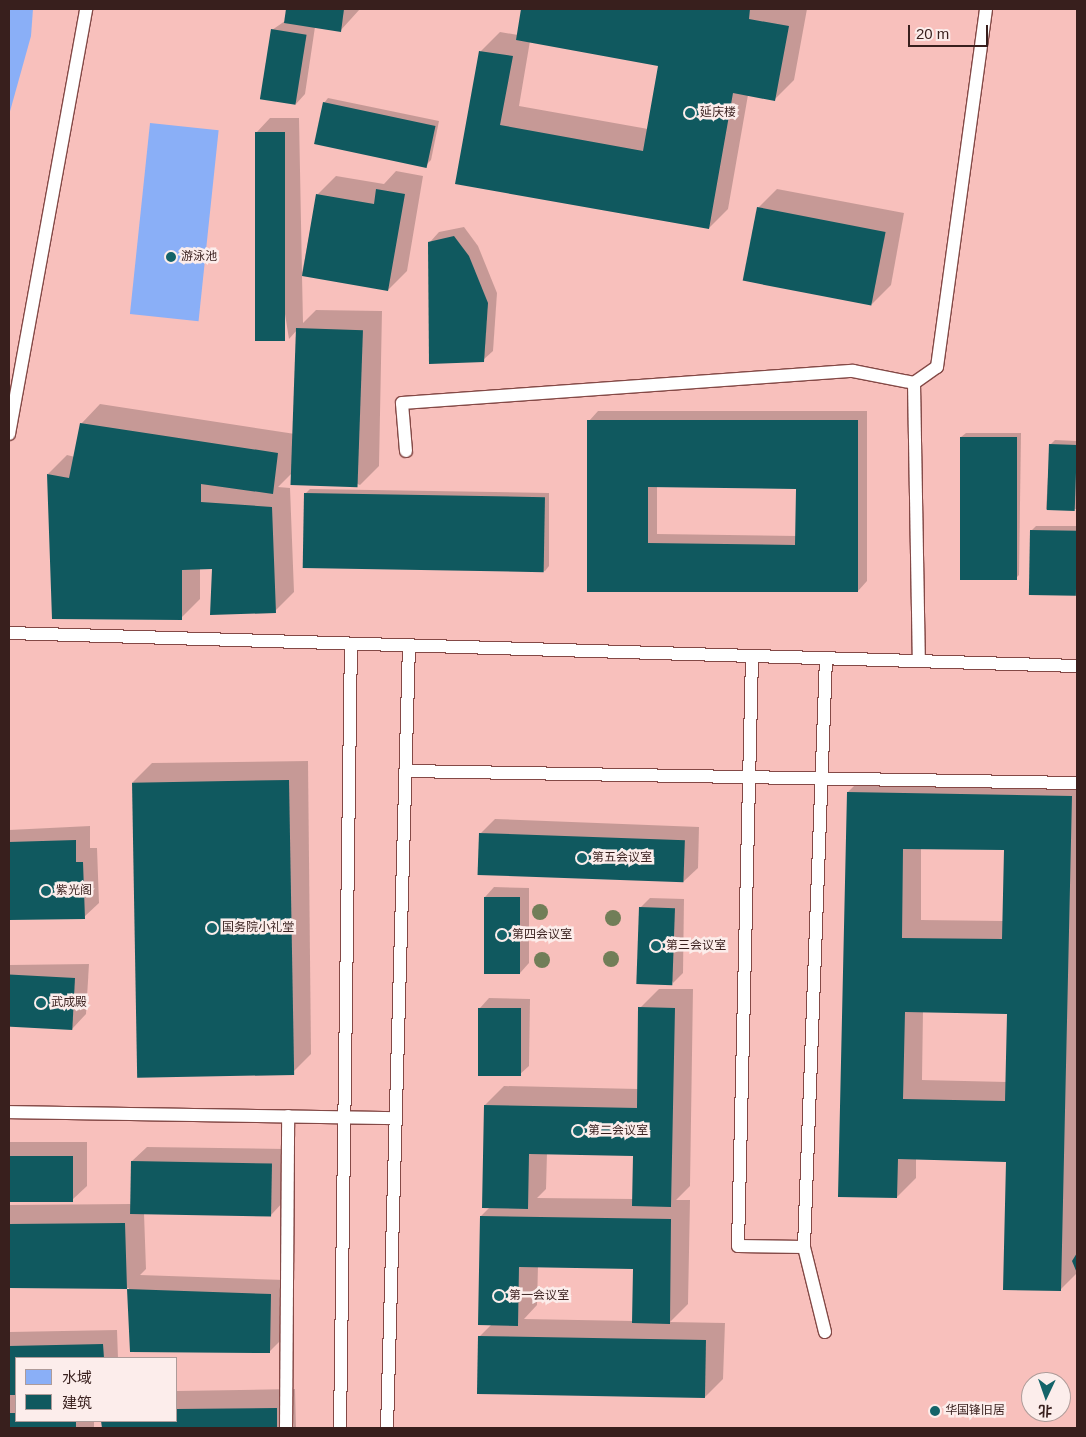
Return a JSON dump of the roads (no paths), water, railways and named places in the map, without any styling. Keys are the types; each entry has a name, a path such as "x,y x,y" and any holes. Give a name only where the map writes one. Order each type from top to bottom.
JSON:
{"lane":[{"path":"9,434 86,9"},
{"path":"406,451 402,402 853,371 914,383 937,367 986,9"},
{"path":"914,383 919,662"},
{"path":"9,633 1077,666"},
{"path":"340,1428 351,644"},
{"path":"387,1428 394,1118 407,771 409,645"},
{"path":"752,656 738,1246 804,1247"},
{"path":"825,1332 804,1247 826,658"},
{"path":"407,771 1077,783"},
{"path":"9,1112 394,1118"},
{"path":"286,1428 288,1116"}],"water":[{"path":"9,9 33,9 31,36 9,115"},
{"name":"游泳池","path":"150,123 219,130 199,321 130,314"}],"place":[{"name":"延庆楼","path":"690,113"},
{"name":"游泳池","path":"171,257"},
{"name":"第五会议室","path":"582,858"},
{"name":"紫光阁","path":"46,891"},
{"name":"国务院小礼堂","path":"212,928"},
{"name":"第四会议室","path":"502,935"},
{"name":"第三会议室","path":"656,946"},
{"name":"武成殿","path":"41,1003"},
{"name":"第二会议室","path":"578,1131"},
{"name":"第一会议室","path":"499,1296"},
{"name":"华国锋旧居","path":"935,1411"}]}
